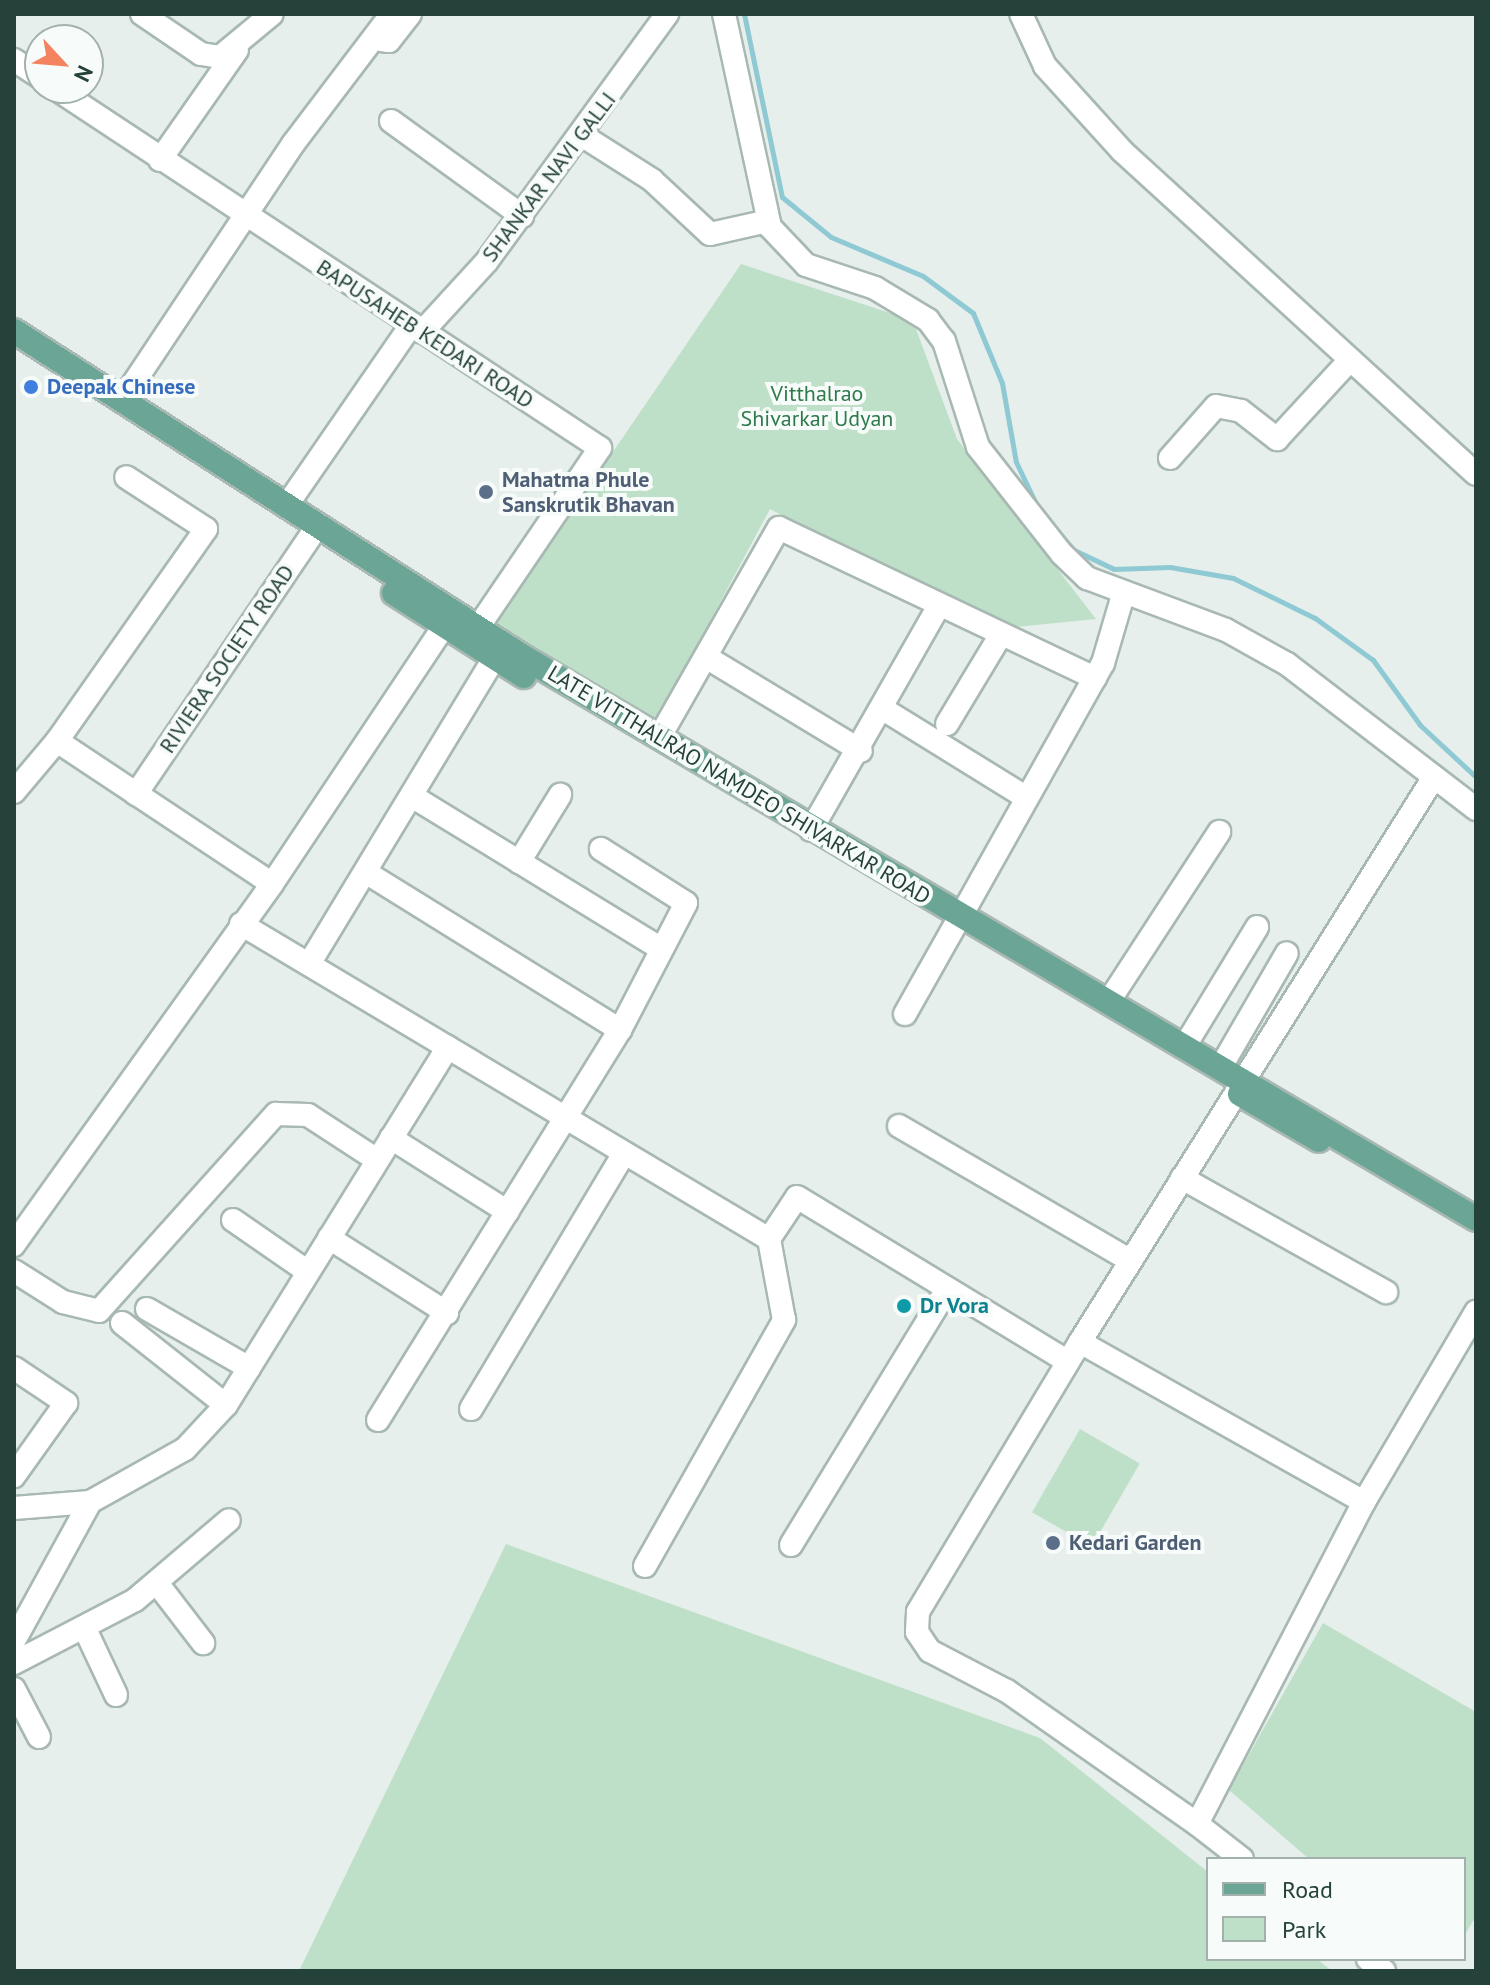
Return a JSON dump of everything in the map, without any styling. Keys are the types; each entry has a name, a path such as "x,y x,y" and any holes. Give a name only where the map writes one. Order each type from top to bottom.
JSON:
{"main road":[{"name":"LATE VITTHALRAO NAMDEO SHIVARKAR ROAD","path":"14,331 287,505 314,531 444,626 473,635 494,658 1476,1219"},
{"name":"LATE VITTHALRAO NAMDEO SHIVARKAR ROAD","path":"14,347 314,531 473,635 659,738 958,922 1109,1001 1222,1065 1240,1084 1476,1233"}],"street":[{"path":"142,14 201,54 237,50"},
{"path":"160,160 237,50 272,14"},
{"path":"123,399 379,23 389,41 410,14"},
{"name":"SHANKAR NAVI GALLI","path":"287,505 417,328 522,216 583,136 667,14"},
{"path":"724,14 768,221 786,251 806,265 875,288 928,320 944,341 978,447 1062,554 1087,578 1123,595 1226,630 1287,664 1476,809"},
{"path":"1021,14 1045,66 1122,151 1476,474"},
{"name":"BAPUSAHEB KEDARI ROAD","path":"78,104 248,219 600,448 473,635"},
{"path":"391,121 522,216"},
{"path":"583,136 652,180 710,234 768,221"},
{"path":"1170,458 1216,406 1241,411 1277,439 1350,360"},
{"path":"14,792 57,741 206,529 126,477"},
{"path":"659,738 779,528 1000,636 1095,678"},
{"name":"RIVIERA SOCIETY ROAD","path":"136,794 314,531"},
{"path":"905,1014 1095,678 1123,595"},
{"path":"811,830 861,751 939,606"},
{"path":"14,1245 272,884 444,626"},
{"path":"947,724 1000,636"},
{"path":"706,657 861,751"},
{"path":"309,964 415,798 494,658"},
{"path":"883,709 1027,798"},
{"path":"57,741 272,884"},
{"path":"1239,1857 1007,1691 930,1651 917,1632 918,1612 1080,1342 1434,777"},
{"path":"519,862 560,795"},
{"path":"415,798 661,949"},
{"path":"1109,1001 1219,832"},
{"path":"378,1420 620,1030 686,903 601,849"},
{"path":"367,873 620,1030"},
{"path":"241,924 448,1047 563,1121 769,1239"},
{"path":"1186,1044 1257,927"},
{"path":"1222,1065 1287,953"},
{"path":"14,1508 90,1502 185,1449 226,1405 448,1047"},
{"path":"14,1271 63,1302 99,1311 276,1114 308,1115 377,1160"},
{"path":"899,1126 1131,1261"},
{"path":"391,1138 508,1212"},
{"path":"471,1409 623,1155"},
{"path":"1182,1178 1386,1292"},
{"path":"645,1566 784,1320 769,1239 797,1197 1068,1362"},
{"path":"233,1220 308,1272"},
{"path":"329,1238 447,1313"},
{"path":"791,1545 947,1289"},
{"path":"147,1309 249,1368"},
{"path":"1197,1824 1364,1502 1476,1312"},
{"path":"122,1323 226,1405"},
{"path":"1080,1342 1364,1502"},
{"path":"14,1368 66,1403 14,1476"},
{"path":"14,1641 90,1502"},
{"path":"14,1663 85,1629 157,1583 229,1520"},
{"path":"157,1583 203,1643"},
{"path":"85,1629 116,1695"},
{"path":"14,1689 39,1737"}],"green space":[{"name":"Vitthalrao Shivarkar Udyan","path":"741,264 893,314 916,329 957,439 1096,619 996,629 770,509 657,720 493,628"},
{"path":"1080,1429 1140,1464 1092,1547 1032,1512"},
{"path":"506,1544 1040,1738 1206,1870 1206,1961 1320,1961 1332,1971 299,1971"},
{"path":"1323,1623 1476,1712 1476,1916 1466,1933 1466,1857 1307,1857 1229,1790"}],"waterway":[{"path":"744,14 782,197 831,237 923,276 973,313 1002,383 1016,462 1036,504"},
{"path":"1059,533 1074,550 1114,569 1170,567 1233,578 1315,618 1373,660 1420,725 1476,777"}],"place":[{"name":"Deepak Chinese","path":"31,387"},
{"name":"Mahatma Phule Sanskrutik Bhavan","path":"486,492"},
{"name":"Dr Vora","path":"904,1306"},
{"name":"Kedari Garden","path":"1053,1543"}]}
